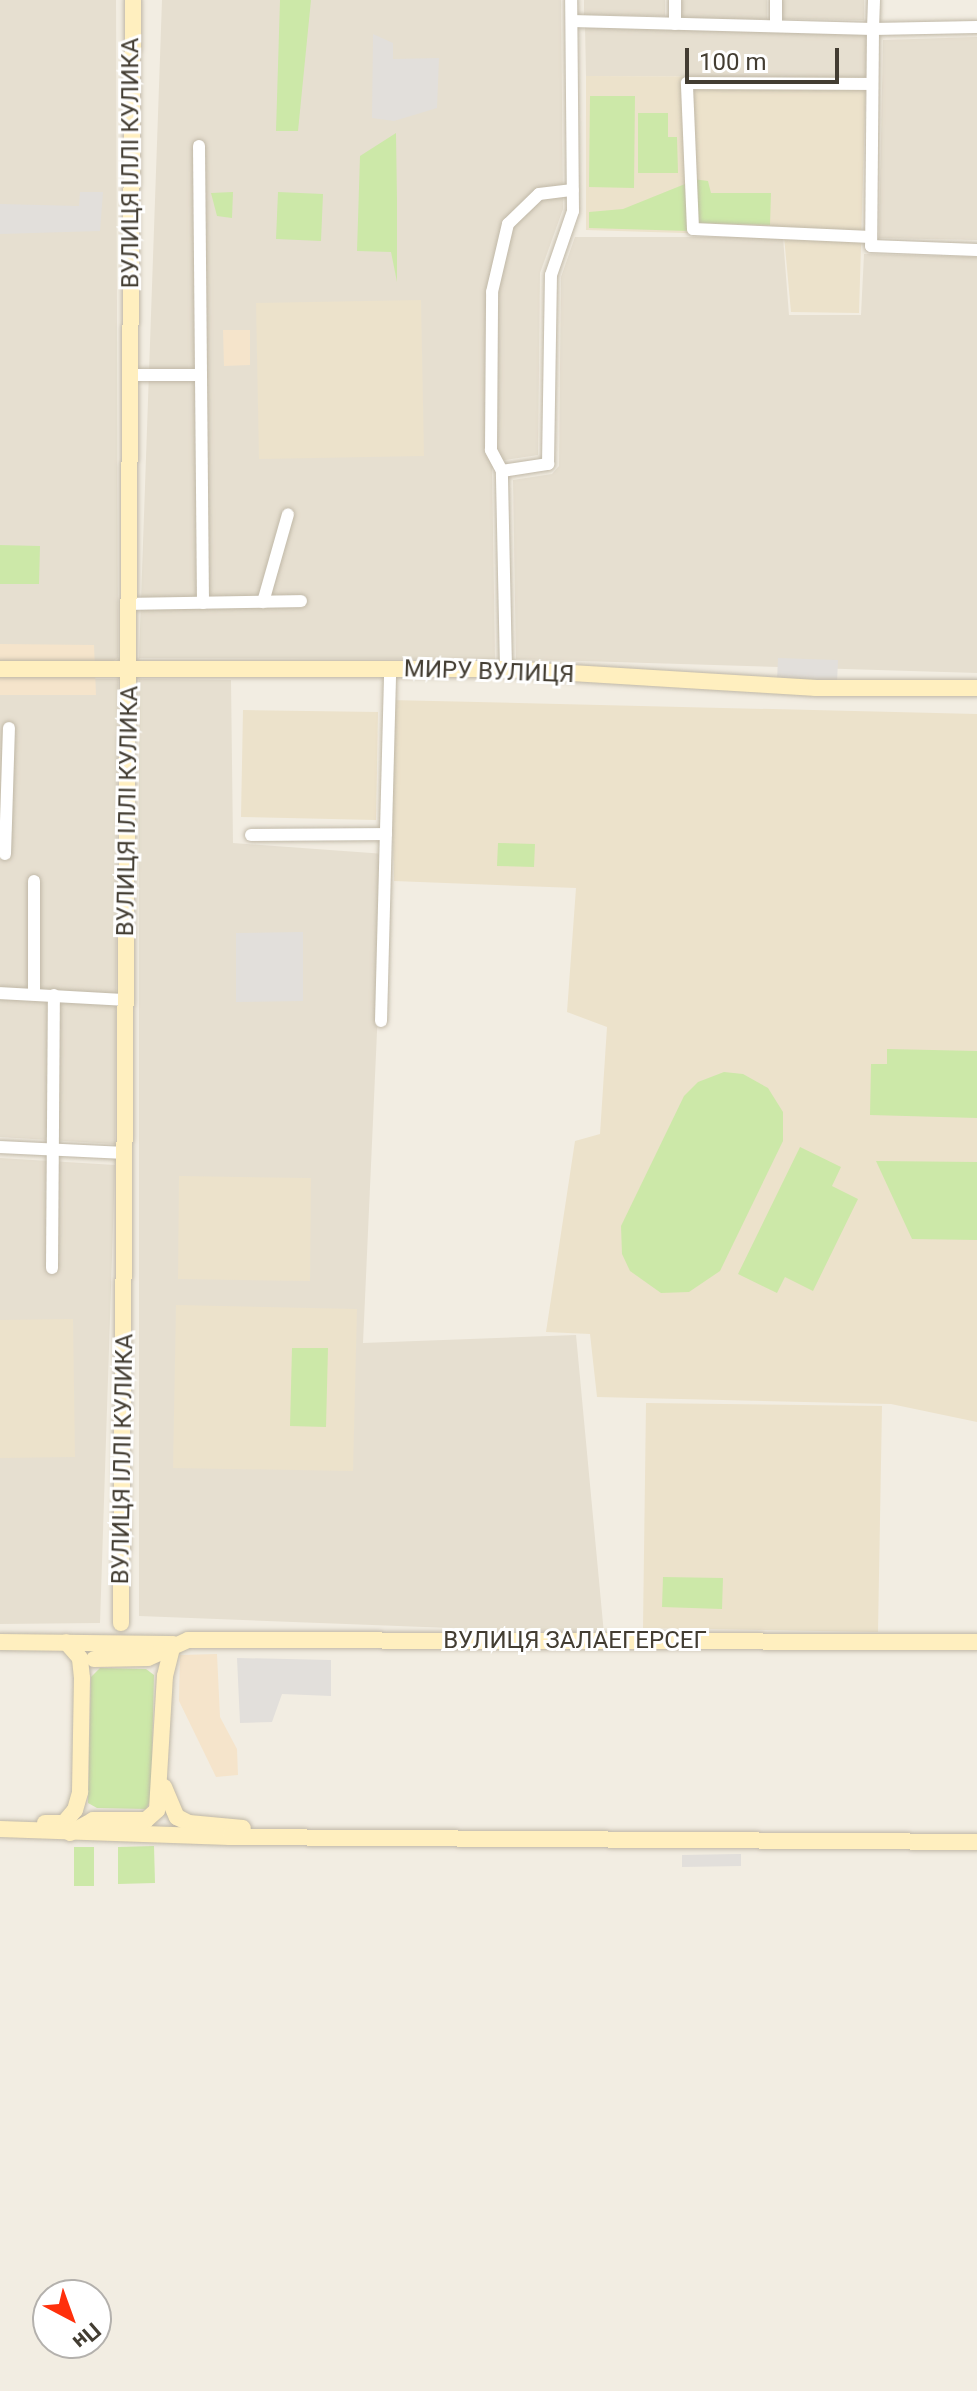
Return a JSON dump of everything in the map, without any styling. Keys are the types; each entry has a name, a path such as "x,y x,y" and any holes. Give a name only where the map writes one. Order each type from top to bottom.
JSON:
{"street":[{"name":"ВУЛИЦЯ ІЛЛІ КУЛИКА","path":"121,1623 133,0"},
{"path":"502,471 548,464 551,275 573,211 571,0"},
{"path":"675,0 675,24"},
{"path":"776,0 776,26"},
{"path":"871,241 874,0"},
{"path":"572,21 873,29 977,27"},
{"path":"872,84 687,83 693,229 977,250"},
{"path":"199,146 203,603"},
{"path":"506,669 502,471 491,450 492,292 508,224 539,194 573,190"},
{"path":"130,375 201,375"},
{"path":"263,602 288,514"},
{"path":"129,604 301,601"},
{"name":"МИРУ ВУЛИЦЯ","path":"0,669 506,669 845,689 977,688"},
{"path":"381,1021 390,669"},
{"path":"5,854 9,728"},
{"path":"251,835 386,834"},
{"path":"34,881 34,994"},
{"path":"0,993 126,1000"},
{"path":"52,1268 54,995"},
{"path":"0,1147 125,1153"},
{"path":"82,1678 121,1623 165,1676"},
{"name":"ВУЛИЦЯ ЗАЛАЕГЕРСЕГ","path":"66,1642 173,1644 243,1639 977,1642"},
{"path":"0,1642 66,1642 80,1658 82,1678 80,1792 75,1810 64,1823 3,1829"},
{"path":"94,1659 148,1658 173,1644"},
{"path":"70,1833 93,1820 146,1820 157,1810 162,1782 165,1676 173,1644"},
{"path":"162,1782 168,1803 189,1823 264,1833"},
{"path":"80,1792 93,1820 109,1833"},
{"path":"3,1829 70,1833 977,1842"}],"shaded area":[{"path":"0,0 116,0 118,658 110,663 0,662"},
{"path":"162,0 561,0 563,209 540,273 538,455 499,461 492,469 495,659 139,658"},
{"path":"584,0 665,0 665,16 584,15"},
{"path":"682,0 767,0 767,19 681,19"},
{"path":"780,0 864,0 864,20 780,19"},
{"path":"585,26 867,32 866,77 586,76"},
{"path":"373,34 393,43 393,59 439,58 437,108 394,121 372,118"},
{"path":"977,37 977,240 879,238 883,40"},
{"path":"586,76 866,77 859,313 791,312 784,236 586,230"},
{"path":"80,192 103,192 100,231 0,234 0,204 79,206"},
{"path":"575,237 783,237 789,315 861,315 864,254 977,257 977,673 516,659 513,480 552,474 559,466 561,277"},
{"path":"421,300 424,456 259,459 256,303"},
{"path":"223,330 250,330 250,365 224,366"},
{"path":"0,644 94,645 96,695 0,695"},
{"path":"778,658 838,660 837,682 777,680"},
{"path":"0,679 118,679 115,1144 0,1137"},
{"path":"139,679 231,680 233,843 385,854 363,1343 576,1335 604,1634 139,1616"},
{"path":"390,700 977,714 977,1422 891,1404 597,1397 590,1334 546,1332 575,1141 600,1134 607,1027 567,1012 576,888 394,881"},
{"path":"243,710 378,712 376,820 241,817"},
{"path":"303,932 303,1001 236,1002 236,933"},
{"path":"0,1158 115,1165 100,1623 0,1624"},
{"path":"179,1176 311,1178 310,1281 178,1279"},
{"path":"176,1305 357,1309 353,1471 173,1468"},
{"path":"73,1319 75,1457 0,1458 0,1320"},
{"path":"646,1403 882,1406 878,1632 643,1628"},
{"path":"217,1654 220,1717 237,1749 238,1775 216,1777 179,1701 180,1655"},
{"path":"237,1658 331,1660 331,1696 282,1694 272,1722 240,1723"},
{"path":"741,1854 741,1866 682,1867 682,1855"}],"green space":[{"path":"280,0 311,0 298,131 276,131"},
{"path":"590,96 635,96 634,188 589,187"},
{"path":"638,113 668,113 668,137 677,137 678,173 638,173"},
{"path":"396,133 397,282 391,252 357,251 360,156"},
{"path":"693,179 708,181 711,193 771,193 770,225 698,223"},
{"path":"685,184 689,231 589,228 589,212 623,209"},
{"path":"233,192 232,218 217,216 211,193"},
{"path":"278,192 323,194 321,241 276,239"},
{"path":"0,545 40,546 39,584 0,584"},
{"path":"498,843 535,844 534,867 497,866"},
{"path":"887,1049 977,1051 977,1118 870,1115 871,1064 887,1064"},
{"path":"724,1072 743,1074 768,1088 783,1112 783,1141 720,1271 689,1292 661,1293 630,1271 622,1254 621,1226 684,1096 698,1082"},
{"path":"800,1147 841,1167 832,1186 858,1199 813,1291 785,1277 777,1293 738,1274"},
{"path":"876,1161 977,1162 977,1240 912,1239"},
{"path":"292,1348 328,1348 326,1427 290,1426"},
{"path":"663,1577 723,1578 722,1609 662,1607"},
{"path":"100,1668 146,1669 154,1675 151,1800 146,1809 97,1808 88,1803 91,1677"},
{"path":"154,1846 155,1883 118,1884 118,1847"},
{"path":"74,1847 94,1847 94,1886 74,1886"}]}
